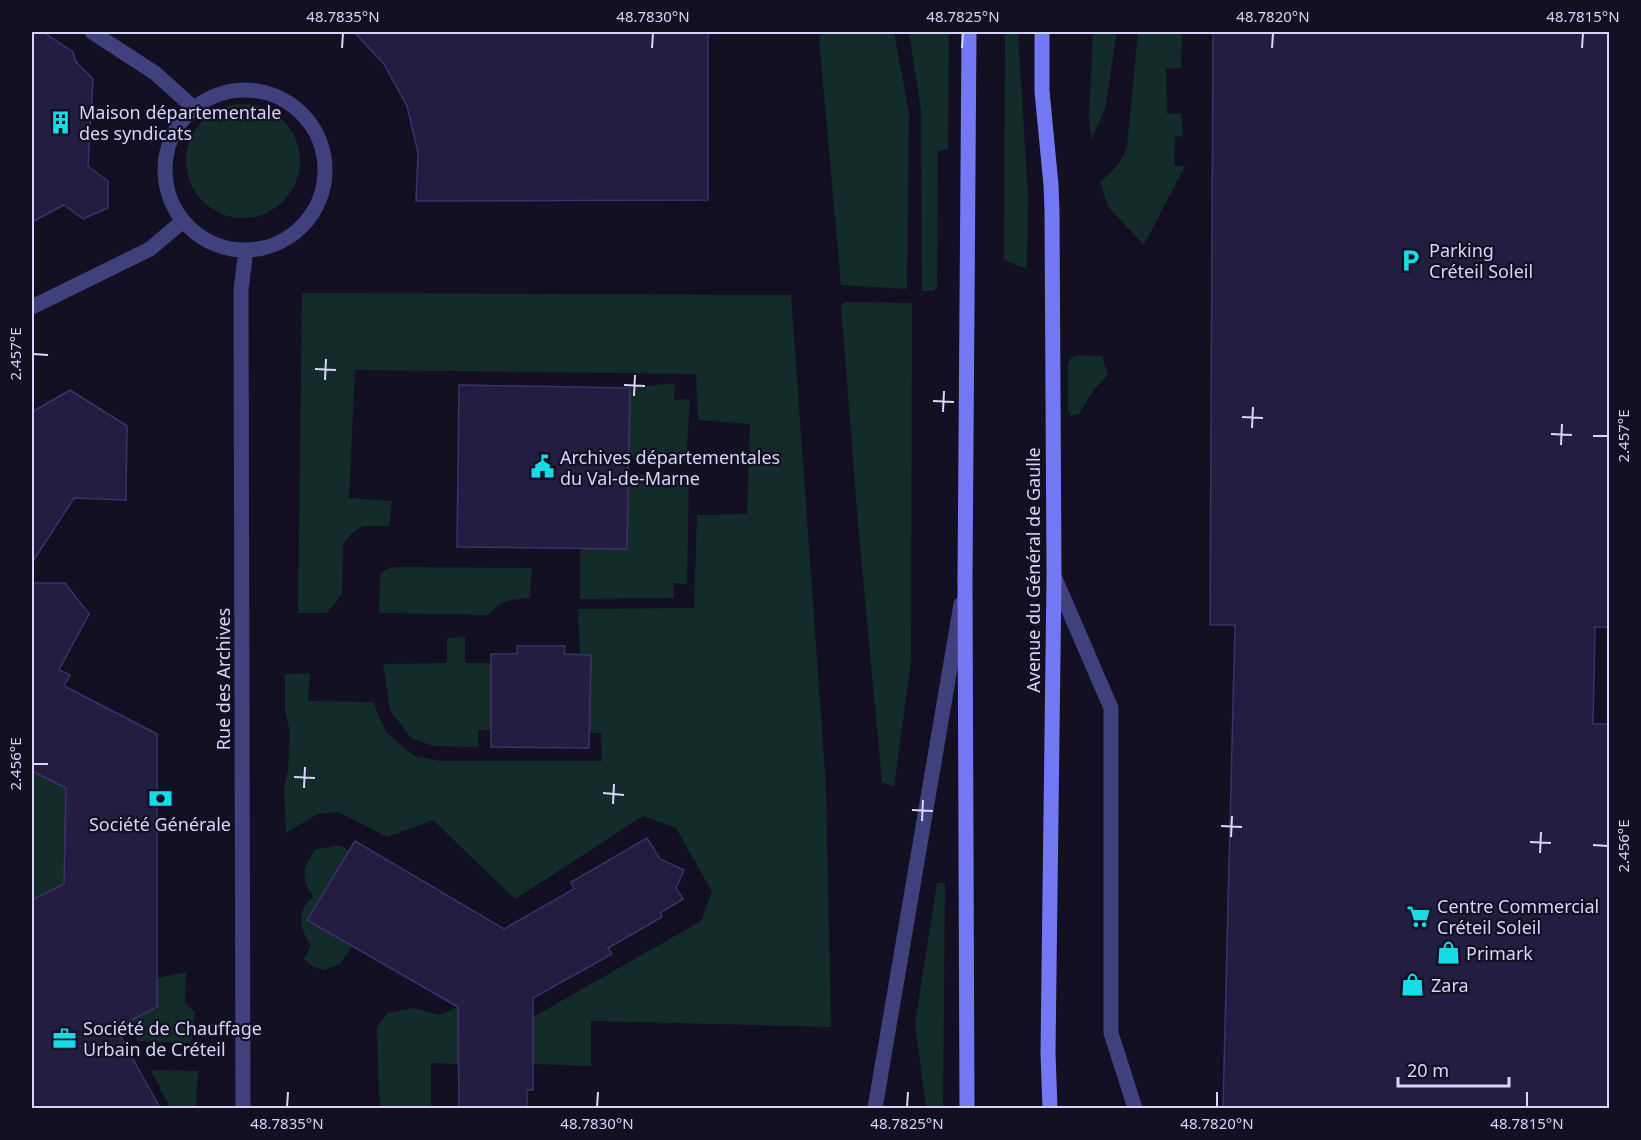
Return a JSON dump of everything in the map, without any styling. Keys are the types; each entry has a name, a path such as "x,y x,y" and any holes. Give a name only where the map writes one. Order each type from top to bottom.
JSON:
{"main road":[{"path":"967,1108 965,580 969,32"},
{"name":"Avenue du Général de Gaulle","path":"1042,32 1042,92 1052,212 1054,576 1048,1053 1050,1108"}],"street":[{"path":"92,32 155,73 194,108"},
{"path":"251,89 278,96 300,110 321,140 326,175 319,203 301,228 273,246 246,250 220,246 200,237 183,221 172,203 165,173 172,138 194,108 223,92 251,89"},
{"path":"32,307 150,249 183,221"},
{"name":"Rue des Archives","path":"243,1108 241,290 246,250"},
{"path":"1054,576 1111,708 1112,1033 1135,1108"},
{"path":"875,1108 965,580"}],"green space":[{"path":"822,32 894,32 909,113 907,289 841,285 819,39"},
{"path":"909,32 949,32 948,150 938,151 937,286 934,291 922,291 921,111"},
{"path":"1005,32 1018,32 1028,196 1027,269 1004,260"},
{"path":"1093,32 1117,32 1105,109 1091,140 1089,117"},
{"path":"1138,32 1182,32 1181,68 1166,69 1167,114 1181,113 1183,136 1175,137 1174,166 1185,166 1144,245 1108,207 1100,181 1117,166 1127,146"},
{"path":"243,104 265,109 283,121 295,139 300,161 295,183 283,201 265,213 243,218 221,213 203,201 191,183 186,161 191,139 203,121 221,109"},
{"path":"302,293 791,295 826,787 831,1027 591,1021 591,1066 533,1064 533,1017 701,921 712,892 676,828 643,816 515,899 433,820 387,837 338,812 317,814 286,833 284,787 288,770 290,732 285,711 285,674 310,673 308,701 373,702 386,732 414,756 440,761 602,761 601,733 577,733 591,655 580,655 578,609 694,608 697,515 747,514 750,424 698,420 696,374 355,370 349,498 392,501 389,526 363,526 351,534 343,545 342,594 327,613 298,613"},
{"path":"845,302 912,303 911,661 894,787 882,782 858,524 841,305"},
{"path":"1078,355 1102,356 1108,375 1093,391 1079,414 1071,416 1068,410 1068,364 1071,358"},
{"path":"675,383 674,400 690,399 686,461 628,457 630,388"},
{"path":"629,474 689,476 687,584 673,583 674,598 580,599 580,548 627,549"},
{"path":"393,567 532,568 530,598 507,601 489,615 379,613 380,576 383,571"},
{"path":"465,637 465,663 491,663 502,731 478,730 478,747 433,746 411,738 390,710 383,664 447,663 447,638"},
{"path":"32,771 66,788 64,884 32,900"},
{"path":"337,845 349,850 307,919 352,946 340,964 323,970 312,966 304,959 311,946 304,933 301,920 307,902 313,897 306,885 305,868 315,850"},
{"path":"937,883 945,883 943,1108 926,1108 915,1023"},
{"path":"186,972 185,1002 195,1012 191,1043 137,1041 130,1019 142,1008 157,1009 157,978"},
{"path":"458,1007 458,1064 431,1063 431,1108 381,1108 377,1027 387,1013 414,1008 439,1015"},
{"path":"151,1070 198,1071 196,1108 170,1108"}],"building":[{"name":"Maison départementale des syndicats","path":"32,32 43,32 73,52 76,62 93,79 88,166 108,181 108,208 83,219 64,205 32,222"},
{"path":"354,32 708,32 708,200 416,201 418,153 407,106 384,64"},
{"path":"1213,32 1610,32 1610,627 1595,627 1593,724 1610,724 1610,1108 1223,1108 1235,625 1210,625"},
{"name":"Archives départementales du Val-de-Marne","path":"459,385 630,388 627,549 457,547"},
{"path":"70,390 127,426 126,500 74,498 32,563 32,412"},
{"path":"32,583 65,583 89,614 59,670 70,675 64,686 157,734 157,1007 116,1028 160,1108 32,1108 32,900 64,884 66,788 32,771"},
{"path":"517,646 565,646 564,654 591,655 589,748 491,747 491,654 517,654"},
{"path":"647,838 660,859 684,870 676,888 683,899 660,913 662,917 608,948 612,954 533,998 533,1090 527,1090 527,1108 459,1108 458,1007 307,920 355,841 504,929 574,889 571,882"}],"place":[{"name":"Maison départementale des syndicats","path":"61,122"},
{"name":"Parking Créteil Soleil","path":"1411,260"},
{"name":"Archives départementales du Val-de-Marne","path":"542,467"},
{"name":"Société Générale","path":"160,798"},
{"name":"Centre Commercial Créteil Soleil","path":"1419,916"},
{"name":"Primark","path":"1448,953"},
{"name":"Zara","path":"1413,985"},
{"name":"Société de Chauffage Urbain de Créteil","path":"65,1038"}]}
